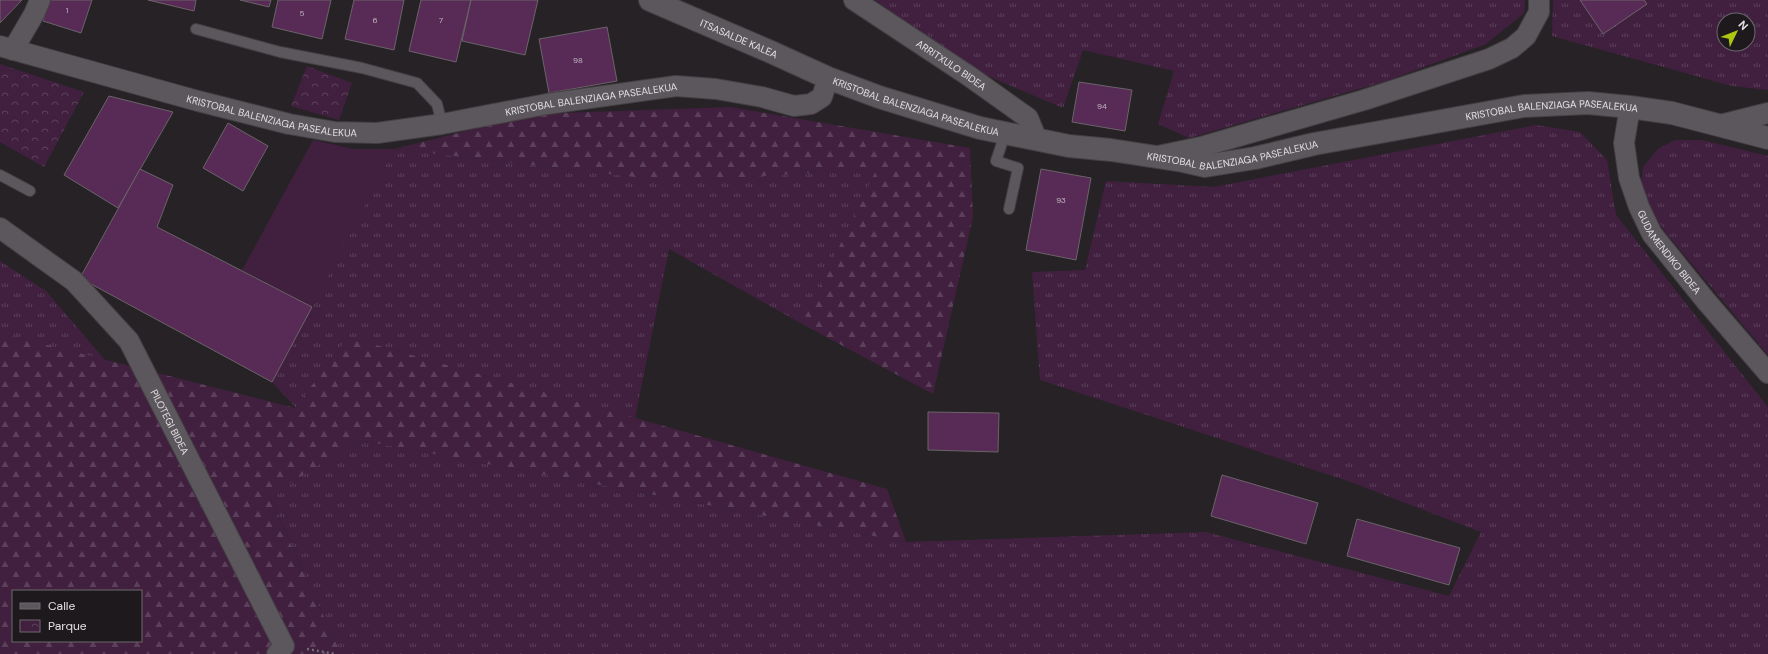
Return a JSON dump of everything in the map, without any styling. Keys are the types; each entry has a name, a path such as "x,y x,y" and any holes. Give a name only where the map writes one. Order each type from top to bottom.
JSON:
{"street":[{"path":"6,48 34,14 40,0"},
{"name":"ITSASALDE KALEA","path":"650,0 828,78"},
{"name":"ARRITXULO BIDEA","path":"854,0 969,76 1028,118 1037,140"},
{"path":"1156,157 1201,147 1364,100 1489,59 1512,48 1526,36 1543,4"},
{"name":"KRISTOBAL BALENZIAGA PASEALEKUA","path":"6,48 198,101 288,124 336,132 377,133 442,124 547,104 676,86 716,89 762,97 794,106 811,104 822,97 828,78 879,97 1005,134 1205,166 1255,158 1314,144 1524,106 1588,103 1630,107 1672,113 1768,138"},
{"name":"GUDAMENDIKO BIDEA","path":"1630,107 1624,143 1629,178 1639,206 1652,234 1706,301 1768,373"},
{"path":"1720,125 1768,113"},
{"name":"PILOTEGI BIDEA","path":"0,228 74,281 129,341 281,650"}],"lane":[{"path":"196,29 280,52 362,68 417,83 437,104 442,124"},
{"path":"1005,134 996,161 1018,168 1009,209"},
{"path":"0,175 30,191"}],"path":[{"path":"281,650 336,654"}],"green space":[{"path":"875,0 1525,0 1524,13 1486,44 1386,81 1189,138 1158,124 1174,71 1083,50 1063,108 974,70"},
{"path":"1553,0 1768,0 1768,90 1732,86 1552,36"},
{"path":"0,64 84,92 44,167 0,142"},
{"path":"307,66 352,83 339,120 291,106"},
{"path":"730,107 970,148 973,217 933,394 802,324 877,168 678,182 394,149 534,114"},
{"path":"1536,125 1580,132 1607,160 1616,215 1768,407 1768,654 341,654 269,495 359,440 906,542 1206,532 1449,596 1481,532 1348,481 1040,380 1032,272 1085,270 1106,181 1213,187"},
{"path":"313,140 354,149 394,149 312,307 242,270"},
{"path":"1675,140 1702,140 1768,156 1768,355 1666,233 1647,205 1641,186 1643,167 1658,149"},
{"path":"394,149 678,182 878,168 802,324 669,249 635,418 348,337 296,408 272,382"},
{"path":"0,261 46,291 105,360 0,333"},
{"path":"0,333 295,408 348,337 887,489 906,542 359,440 269,496 341,654 0,654"}],"building":[{"path":"0,0 22,0 0,23"},
{"path":"49,0 92,0 81,33 43,21"},
{"path":"148,0 196,0 194,11"},
{"path":"240,0 271,0 269,7"},
{"path":"278,0 331,0 322,39 272,27"},
{"path":"354,0 404,0 394,50 345,39"},
{"path":"421,0 471,0 456,62 409,51"},
{"path":"471,0 538,0 525,55 462,41"},
{"path":"1580,0 1644,0 1647,4 1603,34"},
{"path":"607,27 617,81 549,93 539,39"},
{"path":"1079,82 1132,90 1125,131 1072,122"},
{"path":"109,96 173,112 118,208 64,175"},
{"path":"228,123 268,146 243,191 203,168"},
{"path":"140,169 173,185 157,227 312,307 272,382 80,278"},
{"path":"1041,169 1091,178 1076,260 1026,250"},
{"path":"928,412 999,413 998,452 928,450"},
{"path":"1222,475 1318,503 1306,544 1211,516"},
{"path":"1357,519 1460,548 1449,585 1347,556"}]}
